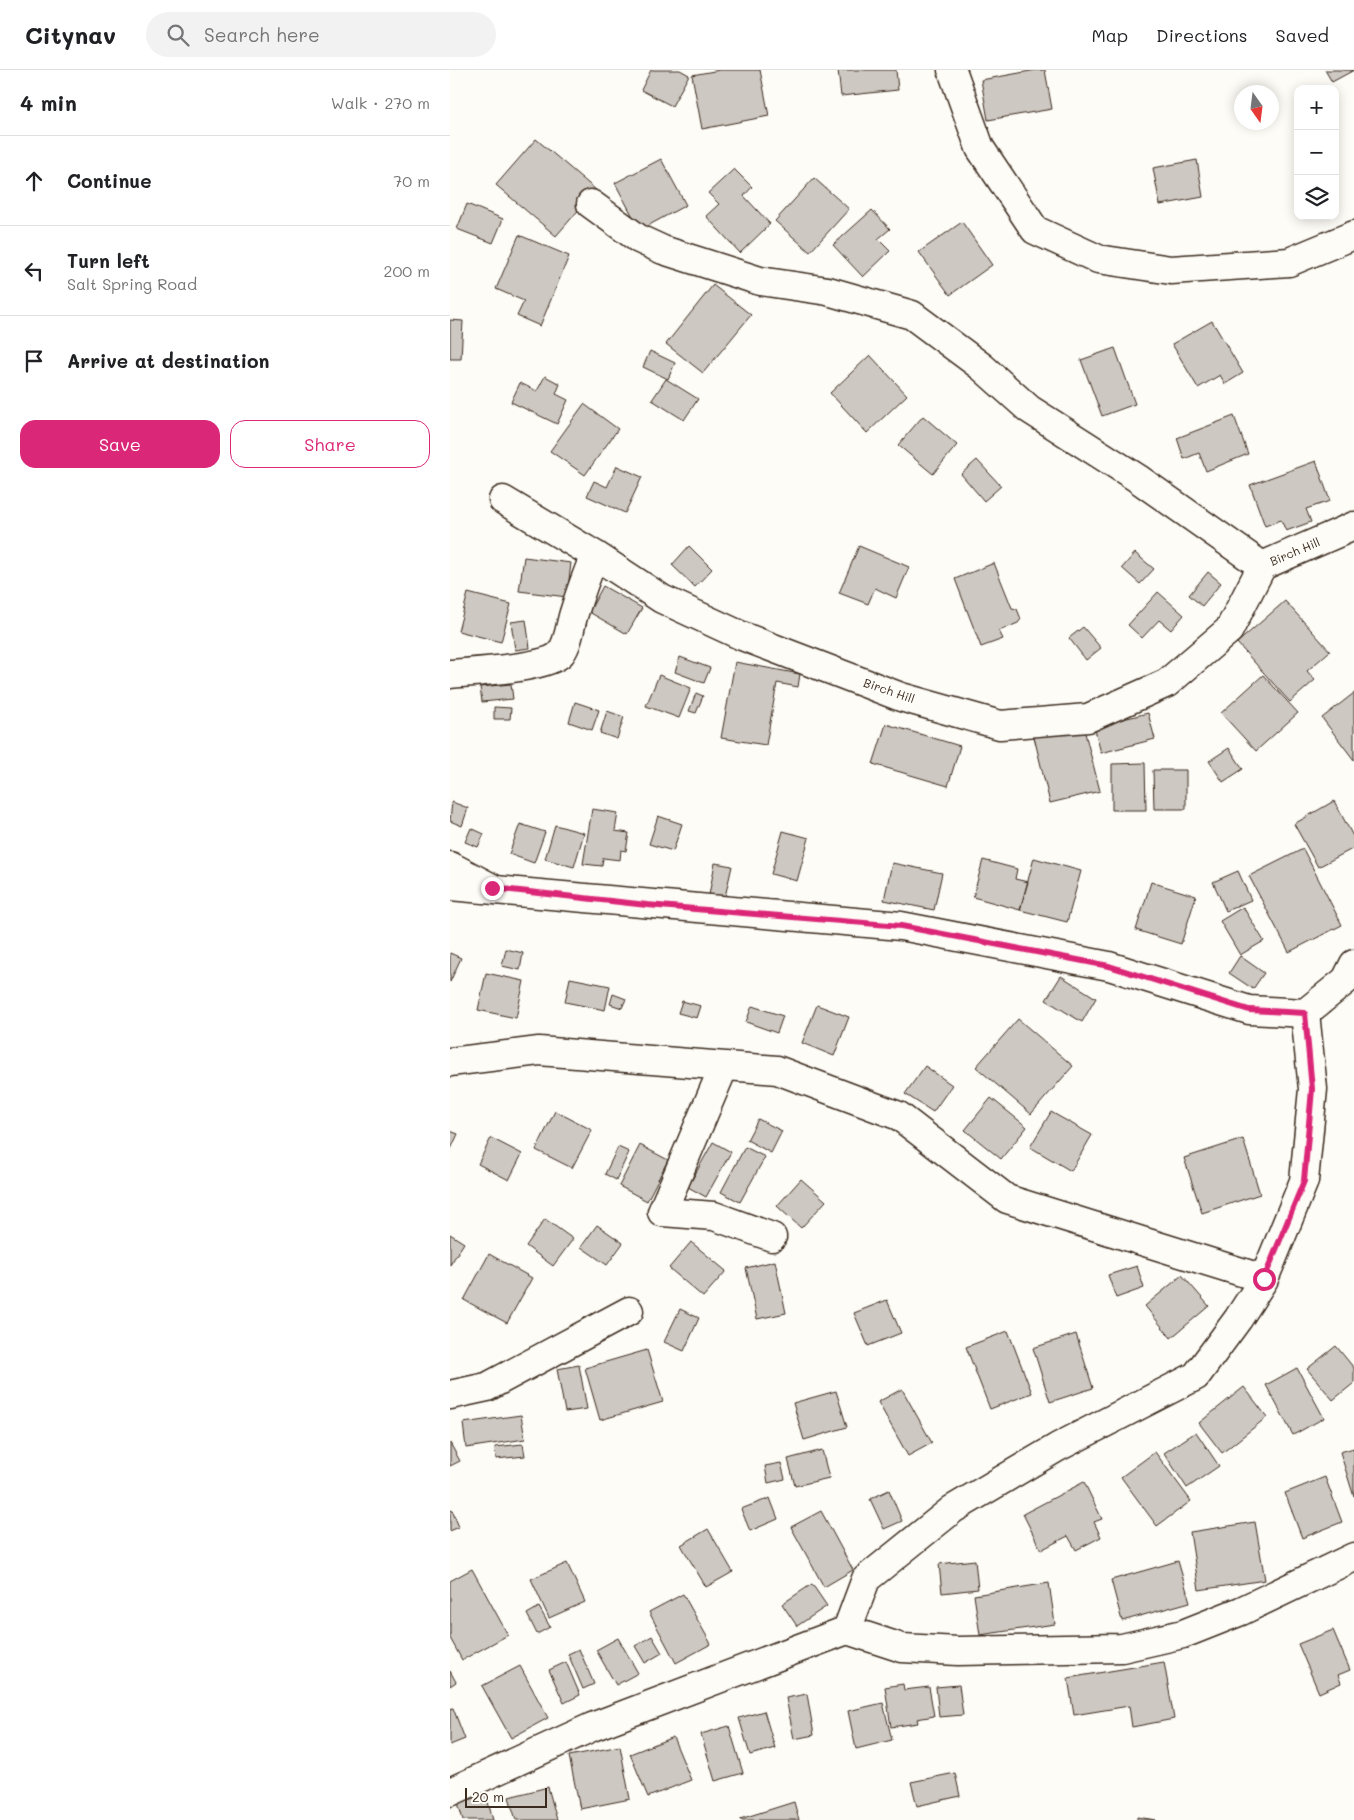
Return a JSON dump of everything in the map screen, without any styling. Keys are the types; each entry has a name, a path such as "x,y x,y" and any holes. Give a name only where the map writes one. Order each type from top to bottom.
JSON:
{"street":[{"path":"952,70 980,148 1035,230 1098,260 1171,270 1289,262 1354,235"},
{"path":"590,204 639,238 663,250 760,281 828,291 912,315 982,367 1029,409 1137,478 1262,566"},
{"name":"Birch Hill","path":"503,500 662,599 742,636 901,697 1000,725 1088,718 1168,683 1229,630 1262,566 1354,526"},
{"path":"450,674 525,666 553,660 561,652 566,640 594,555"},
{"path":"450,866 492,888"},
{"path":"450,886 492,888 647,905 901,926 1109,966 1249,1010 1305,1013 1346,980 1354,964"},
{"path":"847,1630 866,1580 953,1509 1058,1447 1196,1376 1238,1319 1264,1279 1304,1181 1312,1089 1305,1013"},
{"path":"450,1062 539,1051 777,1070 899,1116 1007,1199 1264,1279"},
{"path":"724,1066 662,1212 714,1216 772,1237"},
{"path":"450,1396 487,1387 629,1311"},
{"path":"450,1792 592,1727 847,1630 902,1648 958,1651 1122,1648 1183,1634 1240,1611 1354,1557"}],"building":[{"path":"651,70 680,70 689,75 672,106 641,90"},
{"path":"720,70 760,70 769,116 702,129 692,75"},
{"path":"838,70 896,70 898,90 841,96"},
{"path":"1045,70 1052,109 988,120 981,80"},
{"path":"1325,70 1354,70 1332,82"},
{"path":"536,139 596,190 556,236 496,185"},
{"path":"661,159 686,205 640,230 615,183"},
{"path":"1197,160 1203,197 1160,205 1153,168"},
{"path":"734,169 752,187 744,196 770,224 740,253 706,216 719,204 708,193"},
{"path":"814,178 849,209 810,252 775,221"},
{"path":"467,204 503,219 493,243 457,229"},
{"path":"872,210 890,229 878,239 890,251 863,277 833,245"},
{"path":"962,222 992,265 950,295 919,252"},
{"path":"519,235 569,256 540,326 517,316 524,301 496,289"},
{"path":"713,285 751,315 703,373 666,344"},
{"path":"450,320 463,321 461,359 450,359"},
{"path":"1212,321 1243,373 1225,384 1220,375 1198,388 1172,344"},
{"path":"1115,348 1135,404 1102,416 1081,360"},
{"path":"650,351 675,363 668,379 643,367"},
{"path":"870,355 907,395 867,433 830,393"},
{"path":"545,376 560,384 556,394 568,400 557,424 511,402 520,383 537,391"},
{"path":"666,379 698,399 684,420 652,400"},
{"path":"584,404 618,429 585,475 550,451"},
{"path":"923,416 957,445 933,474 898,445"},
{"path":"1234,416 1248,454 1206,471 1199,453 1184,459 1177,438"},
{"path":"977,460 1001,486 984,501 961,474"},
{"path":"1316,461 1330,501 1306,509 1311,522 1286,531 1281,520 1265,526 1250,485"},
{"path":"617,466 642,477 625,513 587,496 594,481 607,487"},
{"path":"689,546 712,569 695,587 672,565"},
{"path":"859,546 909,567 896,598 875,588 868,604 839,593"},
{"path":"1135,553 1154,569 1140,584 1122,568"},
{"path":"524,557 571,563 567,597 519,591"},
{"path":"994,563 1012,608 1017,609 1021,619 1018,623 999,631 1003,639 981,647 955,579"},
{"path":"1208,572 1221,583 1202,606 1189,595"},
{"path":"603,586 642,608 627,634 589,612"},
{"path":"1158,592 1184,615 1171,630 1159,620 1142,638 1128,625"},
{"path":"468,593 511,604 501,642 458,631"},
{"path":"1285,601 1330,651 1307,671 1315,680 1290,702 1237,643"},
{"path":"526,620 530,648 515,650 511,622"},
{"path":"1083,627 1101,648 1086,660 1069,638"},
{"path":"680,657 710,668 704,683 675,672"},
{"path":"735,662 800,674 798,687 777,683 766,745 721,738"},
{"path":"659,675 691,688 679,718 646,706"},
{"path":"1263,675 1298,713 1256,751 1221,713"},
{"path":"511,684 513,699 482,702 480,687"},
{"path":"696,693 703,696 696,713 689,711"},
{"path":"1354,693 1354,760 1322,718"},
{"path":"575,702 599,710 592,730 569,722"},
{"path":"494,707 511,708 510,719 494,719"},
{"path":"607,711 624,717 617,739 600,733"},
{"path":"1148,713 1155,739 1101,753 1094,726"},
{"path":"886,724 960,746 948,786 873,764"},
{"path":"1083,725 1100,791 1050,803 1034,737"},
{"path":"1229,748 1243,769 1223,782 1209,761"},
{"path":"1145,763 1146,810 1112,810 1112,764"},
{"path":"1153,770 1186,770 1186,809 1154,809"},
{"path":"1334,801 1354,838 1354,848 1318,867 1294,824"},
{"path":"452,802 468,808 462,826 450,821"},
{"path":"592,809 618,813 615,831 629,833 626,851 621,850 620,860 603,858 602,866 583,864"},
{"path":"658,816 682,824 673,851 649,844"},
{"path":"520,824 545,832 534,863 509,854"},
{"path":"555,825 584,833 574,867 545,859"},
{"path":"471,828 484,834 478,847 465,842"},
{"path":"783,831 809,838 797,881 771,874"},
{"path":"1303,849 1342,925 1289,952 1249,876"},
{"path":"1034,858 1081,871 1067,922 1020,910"},
{"path":"983,860 1017,869 1015,879 1028,882 1020,910 973,897"},
{"path":"715,863 732,866 725,897 709,895"},
{"path":"892,863 942,873 934,910 884,900"},
{"path":"1238,871 1251,900 1226,911 1213,882"},
{"path":"1151,882 1196,896 1181,944 1136,930"},
{"path":"1243,907 1264,941 1240,955 1220,921"},
{"path":"506,949 523,953 520,970 502,966"},
{"path":"450,953 461,958 450,982"},
{"path":"1240,956 1264,973 1253,989 1229,973"},
{"path":"486,973 524,981 516,1018 478,1010"},
{"path":"1061,976 1096,998 1082,1022 1046,1000"},
{"path":"570,978 610,986 605,1010 565,1002"},
{"path":"613,994 626,999 622,1008 610,1004"},
{"path":"682,1001 701,1006 697,1018 678,1013"},
{"path":"817,1005 849,1017 834,1056 802,1043"},
{"path":"752,1006 783,1016 777,1033 746,1022"},
{"path":"1018,1019 1073,1066 1031,1114 976,1067"},
{"path":"925,1066 952,1085 933,1112 905,1094"},
{"path":"991,1098 1027,1127 1001,1159 965,1130"},
{"path":"555,1111 592,1130 572,1168 536,1150"},
{"path":"1051,1112 1092,1135 1071,1171 1030,1147"},
{"path":"758,1119 782,1131 771,1153 747,1140"},
{"path":"450,1131 458,1134 451,1149 450,1148"},
{"path":"491,1138 522,1154 509,1180 478,1164"},
{"path":"1243,1139 1260,1194 1202,1213 1184,1158"},
{"path":"713,1142 731,1152 706,1197 688,1187"},
{"path":"640,1145 668,1160 647,1201 619,1186"},
{"path":"618,1147 629,1152 616,1180 605,1174"},
{"path":"745,1147 765,1157 740,1202 721,1192"},
{"path":"801,1179 826,1201 801,1228 777,1206"},
{"path":"545,1219 573,1239 553,1266 526,1246"},
{"path":"597,1225 623,1243 607,1265 581,1247"},
{"path":"450,1234 464,1243 450,1265"},
{"path":"691,1242 726,1271 703,1297 669,1268"},
{"path":"489,1254 532,1278 507,1323 464,1300"},
{"path":"775,1261 786,1313 757,1319 746,1268"},
{"path":"1137,1266 1144,1288 1116,1298 1108,1275"},
{"path":"1182,1275 1209,1306 1171,1338 1145,1306"},
{"path":"887,1300 901,1333 868,1346 854,1313"},
{"path":"680,1309 699,1318 684,1351 664,1342"},
{"path":"1008,1331 1032,1393 990,1409 966,1347"},
{"path":"1076,1334 1093,1388 1050,1402 1033,1348"},
{"path":"1336,1346 1354,1368 1354,1383 1333,1400 1307,1369"},
{"path":"647,1350 663,1402 600,1420 585,1368"},
{"path":"579,1365 587,1409 565,1412 557,1369"},
{"path":"1297,1368 1324,1418 1293,1435 1266,1385"},
{"path":"1244,1387 1267,1417 1222,1453 1199,1423"},
{"path":"902,1389 932,1443 908,1456 878,1402"},
{"path":"836,1391 847,1427 804,1440 793,1403"},
{"path":"521,1415 525,1439 466,1448 463,1423"},
{"path":"1196,1432 1219,1466 1187,1488 1164,1453"},
{"path":"450,1443 460,1461 450,1466"},
{"path":"523,1444 525,1456 496,1459 495,1447"},
{"path":"1354,1448 1354,1497 1340,1452"},
{"path":"822,1450 829,1478 795,1486 788,1459"},
{"path":"1155,1452 1191,1501 1157,1526 1121,1477"},
{"path":"781,1463 785,1479 768,1483 765,1466"},
{"path":"1325,1477 1342,1522 1302,1538 1285,1493"},
{"path":"1084,1482 1102,1519 1094,1522 1101,1537 1076,1550 1068,1536 1041,1550 1023,1514"},
{"path":"889,1490 902,1521 884,1529 870,1499"},
{"path":"770,1498 778,1519 750,1531 741,1509"},
{"path":"452,1510 459,1527 450,1531 450,1511"},
{"path":"821,1511 853,1570 824,1587 791,1527"},
{"path":"1255,1522 1265,1580 1199,1590 1190,1532"},
{"path":"708,1529 733,1572 706,1587 681,1545"},
{"path":"975,1560 978,1589 942,1593 939,1564"},
{"path":"1178,1561 1190,1602 1122,1621 1111,1580"},
{"path":"567,1563 585,1602 549,1618 531,1579"},
{"path":"472,1569 508,1635 462,1660 450,1638 450,1581"},
{"path":"1049,1583 1055,1624 980,1635 974,1595"},
{"path":"812,1584 827,1606 797,1626 782,1604"},
{"path":"683,1594 711,1644 676,1663 649,1612"},
{"path":"539,1607 550,1627 537,1634 527,1614"},
{"path":"1333,1630 1350,1670 1338,1675 1341,1683 1319,1693 1298,1644"},
{"path":"652,1636 662,1653 645,1663 635,1646"},
{"path":"618,1638 638,1673 616,1685 596,1650"},
{"path":"579,1649 594,1684 583,1689 568,1654"},
{"path":"566,1662 580,1695 564,1703 549,1670"},
{"path":"1164,1662 1174,1719 1132,1727 1129,1706 1074,1715 1068,1678"},
{"path":"520,1666 548,1718 511,1738 482,1686"},
{"path":"450,1671 456,1682 450,1686"},
{"path":"903,1684 904,1690 929,1687 934,1716 917,1719 918,1723 891,1727 885,1687"},
{"path":"959,1685 963,1715 939,1717 936,1687"},
{"path":"807,1694 814,1735 794,1739 786,1698"},
{"path":"883,1703 892,1740 856,1749 848,1711"},
{"path":"453,1708 465,1739 450,1745 450,1709"},
{"path":"764,1711 775,1748 750,1755 739,1718"},
{"path":"729,1726 743,1773 715,1781 701,1734"},
{"path":"673,1737 691,1780 648,1797 630,1754"},
{"path":"620,1746 630,1799 580,1809 569,1756"},
{"path":"955,1773 960,1796 917,1806 911,1782"},
{"path":"548,1787 557,1820 516,1820 509,1797"},
{"path":"486,1795 493,1820 463,1820 458,1803"},
{"path":"794,1802 799,1820 740,1820 740,1819"},
{"path":"1137,1817 1156,1820 1137,1820"}],"route":[{"path":"492,888 647,905 901,926 1109,966 1249,1010 1305,1013 1312,1089 1304,1181 1264,1279"}]}
